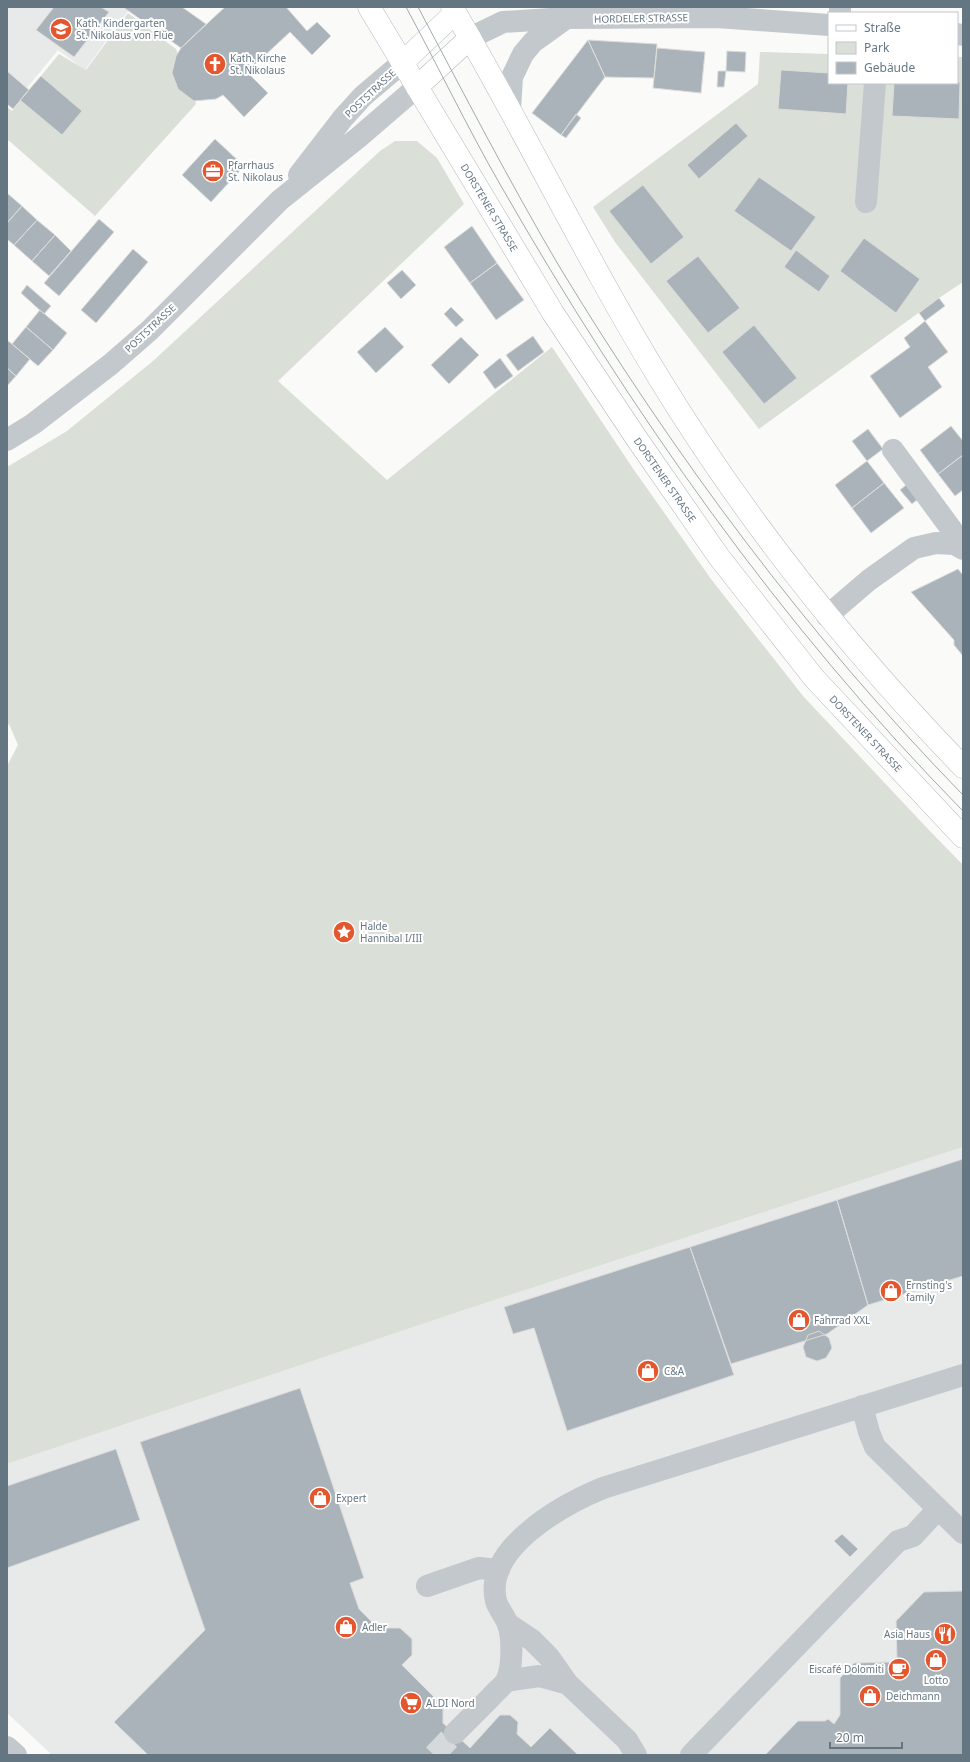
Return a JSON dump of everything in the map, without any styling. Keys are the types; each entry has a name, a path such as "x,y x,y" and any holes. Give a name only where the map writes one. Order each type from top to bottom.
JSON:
{"main road":[{"name":"DORSTENER STRASSE","path":"369,7 553,312 636,439 719,557 814,678 963,837"},
{"path":"402,63 456,9 470,38 595,266 670,396 745,508 827,616 963,767"},
{"path":"417,87 470,38"}],"street":[{"name":"HORDELER STRASSE","path":"685,7 717,17"},
{"name":"HORDELER STRASSE","path":"470,38 503,22 566,18 717,17 828,25"},
{"path":"510,109 512,77 524,54 533,42 566,18"},
{"name":"POSTSTRASSE","path":"280,200 342,118 363,96 402,63"},
{"path":"866,202 875,84"},
{"name":"POSTSTRASSE","path":"7,440 33,424 111,364 150,330 280,200 359,138 417,87"},
{"path":"827,616 869,580 914,548 936,543 958,547 952,530 893,450"},
{"path":"455,1733 506,1681 512,1656 512,1645 508,1624 496,1601 495,1585 499,1570 510,1552 529,1531 555,1512 577,1499 632,1479 963,1375"},
{"path":"862,1406 875,1447 963,1533"},
{"path":"693,1753 898,1541 913,1536 938,1509"},
{"path":"427,1586 479,1568 499,1570"},
{"path":"508,1624 532,1640 549,1658 568,1684 627,1740 636,1755"},
{"path":"506,1681 539,1676 568,1684"},
{"path":"7,1747 16,1755"}],"shaded area":[{"name":"Kath. Kindergarten St. Nikolaus von Flüe","path":"7,7 131,7 85,70 58,50 27,88 7,71"},
{"path":"963,1147 963,1755 52,1755 7,1713 7,1464 464,1310"}],"green space":[{"path":"128,13 176,49 196,104 95,216 7,139 7,107 12,111 59,54 86,70"},
{"path":"760,52 828,54 828,84 958,84 958,57 963,57 963,282 759,429 615,242 593,207 758,84"},
{"path":"395,141 417,141 437,158 464,204 278,381 387,480 552,347 634,470 711,579 803,696 963,865 963,1147 464,1310 7,1464 7,766 18,745 9,724 7,727 7,467 67,431 153,361 380,151"}],"building":[{"path":"54,7 101,7 109,12 74,57 36,30"},
{"path":"123,7 182,7 206,24 181,48"},
{"name":"Kath. Kirche St. Nikolaus","path":"225,7 286,7 307,31 317,22 331,36 312,55 290,32 247,72 268,93 244,117 223,95 216,99 194,101 178,89 172,73 176,56 181,48"},
{"path":"588,40 657,44 654,78 605,77"},
{"path":"588,40 605,77 561,135 532,113"},
{"path":"657,48 705,52 701,93 653,88"},
{"path":"727,51 746,52 745,72 726,71"},
{"path":"781,70 828,73 828,84 848,84 846,114 778,109"},
{"path":"7,71 29,90 13,109 7,104"},
{"path":"718,71 726,71 724,87 717,87"},
{"path":"41,76 82,111 62,135 20,100"},
{"path":"958,82 960,82 959,119 892,116 894,84 958,84"},
{"path":"576,114 581,118 566,138 561,135"},
{"path":"736,123 748,136 699,179 687,165"},
{"name":"Pfarrhaus St. Nikolaus","path":"215,139 244,166 211,202 182,175"},
{"path":"759,177 816,217 791,251 734,211"},
{"path":"643,185 684,237 651,264 609,211"},
{"path":"7,193 22,206 7,223"},
{"path":"22,206 37,220 14,245 7,239 7,223"},
{"path":"99,219 114,232 59,296 44,283"},
{"path":"37,220 55,235 32,261 14,245"},
{"path":"472,226 497,263 470,283 444,247"},
{"path":"55,235 71,251 49,276 32,261"},
{"path":"864,238 920,279 896,313 840,271"},
{"path":"133,249 148,262 96,323 81,310"},
{"path":"796,250 830,276 819,292 784,267"},
{"path":"698,256 740,308 708,333 666,281"},
{"path":"497,263 524,300 496,320 470,283"},
{"path":"402,270 416,285 401,299 387,283"},
{"path":"27,285 51,306 44,314 21,293"},
{"path":"939,298 945,306 925,321 919,313"},
{"path":"451,307 464,320 456,327 444,314"},
{"path":"40,310 67,333 53,350 26,327"},
{"path":"925,321 948,352 928,367 942,387 900,418 870,376 910,347 904,338"},
{"path":"754,325 797,378 764,404 722,352"},
{"path":"26,327 53,350 38,366 12,344"},
{"path":"385,327 404,347 376,373 357,352"},
{"path":"533,336 544,352 518,371 506,355"},
{"path":"461,337 479,355 449,384 431,365"},
{"path":"7,340 30,359 16,376 7,368"},
{"path":"500,358 513,376 495,389 483,372"},
{"path":"7,368 16,376 7,386"},
{"path":"951,426 963,441 963,455 938,474 920,450"},
{"path":"868,429 883,449 867,461 852,441"},
{"path":"963,455 963,490 955,496 938,474"},
{"path":"867,461 884,483 852,508 835,485"},
{"path":"884,483 904,508 871,533 852,508"},
{"path":"906,485 918,499 912,504 900,490"},
{"path":"958,569 963,575 963,656 954,645 954,640 911,592"},
{"path":"963,1159 963,1276 868,1305 837,1200"},
{"path":"837,1200 868,1305 827,1334 731,1364 690,1247"},
{"path":"690,1247 734,1375 567,1431 534,1328 513,1334 504,1307"},
{"path":"819,1331 829,1338 832,1348 826,1358 817,1361 806,1357 803,1347 808,1335"},
{"path":"300,1388 364,1578 350,1583 359,1609 381,1631 384,1628 400,1628 412,1639 412,1655 402,1665 443,1706 443,1723 470,1748 500,1715 510,1715 518,1722 517,1734 531,1747 550,1728 578,1755 148,1755 114,1722 205,1630 140,1442"},
{"path":"116,1449 140,1520 7,1568 7,1486"},
{"path":"842,1534 858,1549 850,1557 834,1541"},
{"path":"963,1591 963,1755 765,1755 798,1721 825,1721 828,1719 834,1724 840,1715 840,1678 854,1663 894,1662 897,1658 896,1621 924,1592"}],"tunnel":[{"path":"434,1755 455,1733"}],"tram line":[{"path":"406,7 476,141 550,270 656,434 770,591 832,667 896,740 963,811"},
{"path":"418,7 522,202 559,266 603,337 696,475 797,608 906,734 963,795"}],"place":[{"name":"Kath. Kindergarten St. Nikolaus von Flüe","path":"61,29"},
{"name":"Kath. Kirche St. Nikolaus","path":"215,64"},
{"name":"Pfarrhaus St. Nikolaus","path":"213,171"},
{"name":"Halde Hannibal I/III","path":"344,932"},
{"name":"Ernsting's family","path":"891,1291"},
{"name":"Fahrrad XXL","path":"799,1320"},
{"name":"C&A","path":"648,1371"},
{"name":"Expert","path":"320,1498"},
{"name":"Adler","path":"346,1627"},
{"name":"Asia Haus","path":"945,1634"},
{"name":"Lotto","path":"936,1660"},
{"name":"Eiscafé Dolomiti","path":"899,1669"},
{"name":"Deichmann","path":"870,1696"},
{"name":"ALDI Nord","path":"411,1703"}]}
